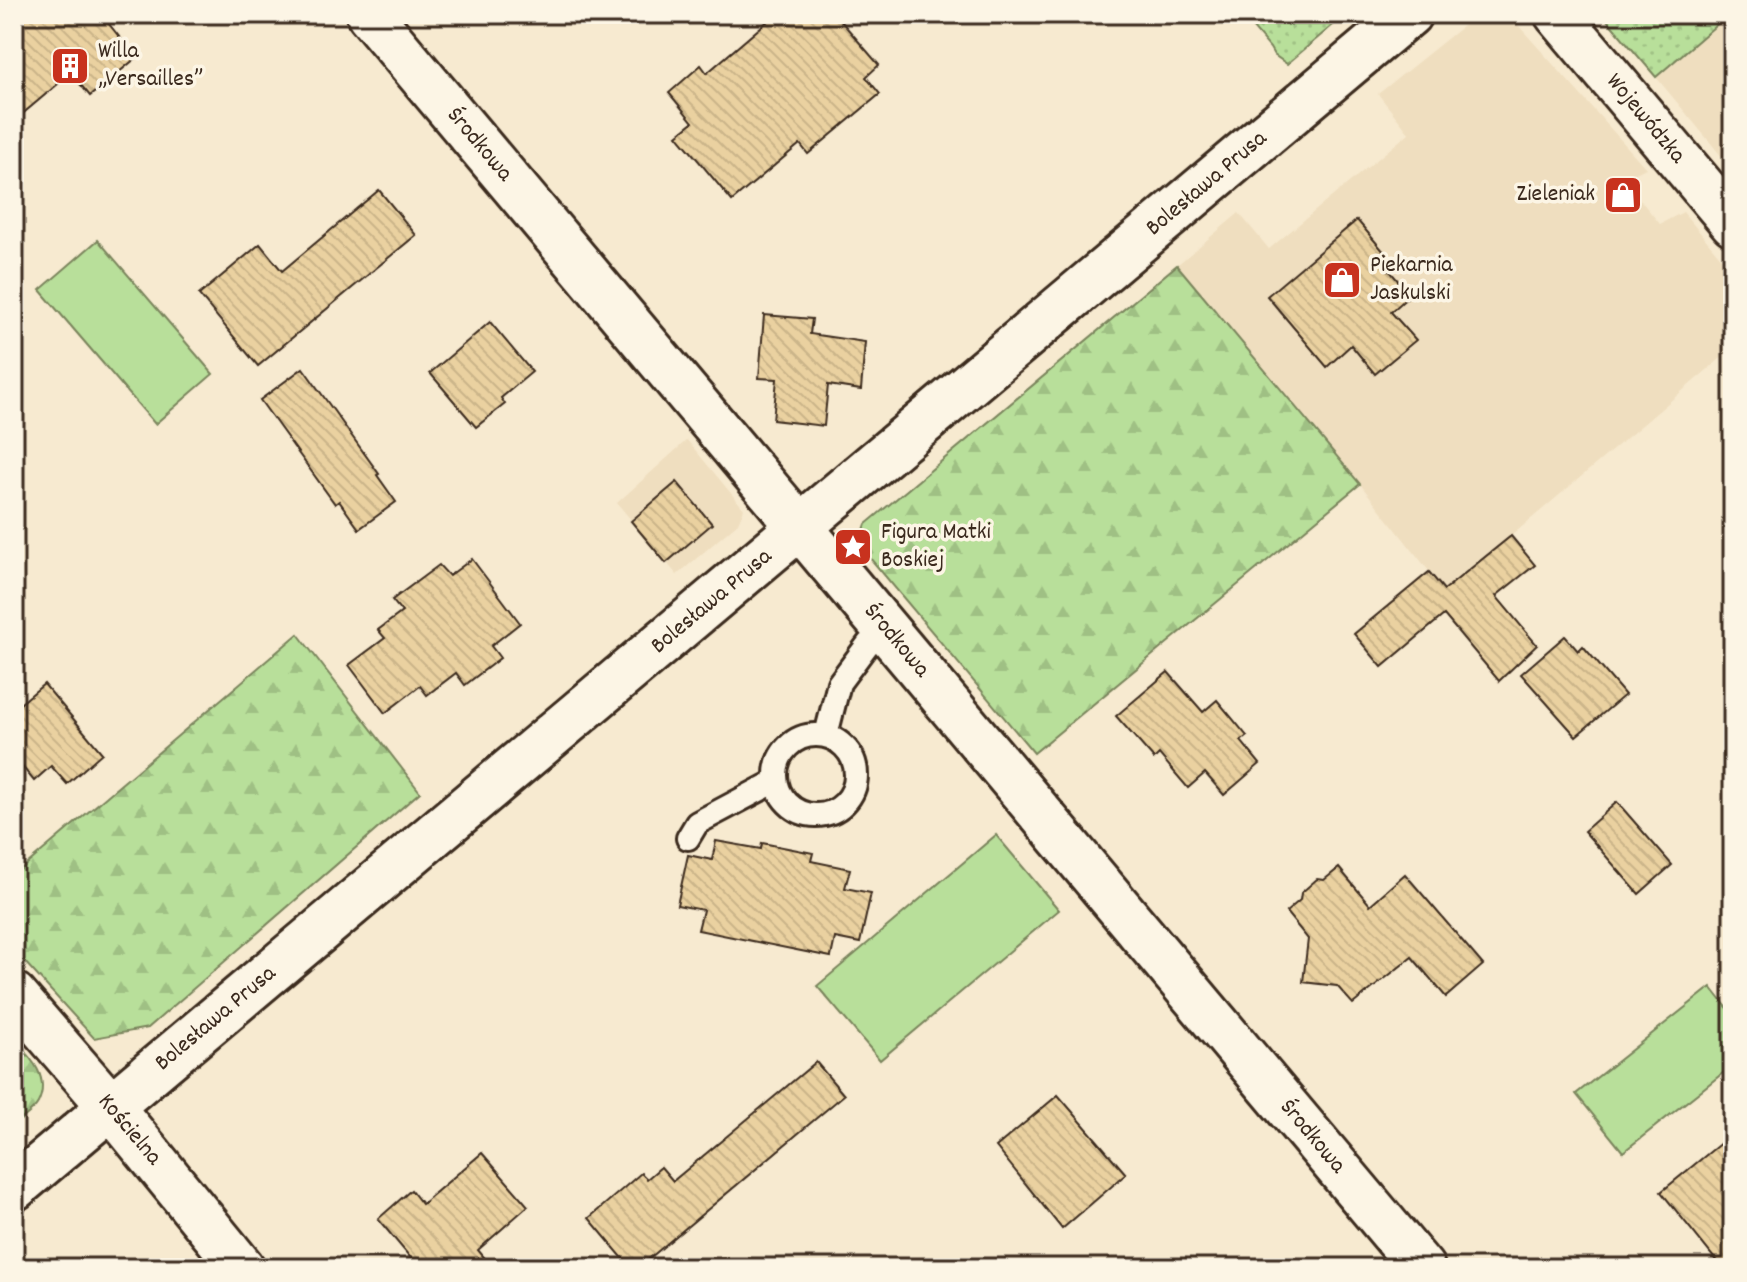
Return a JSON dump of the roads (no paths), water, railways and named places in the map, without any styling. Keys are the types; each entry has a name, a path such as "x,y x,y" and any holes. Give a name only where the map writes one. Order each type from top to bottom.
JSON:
{"street":[{"name":"Środkowa","path":"369,14 1422,1268"},
{"name":"Bolesława Prusa","path":"14,1188 1409,14"},
{"name":"Wojewódzka","path":"1557,14 1733,223"},
{"name":"Kościelna","path":"14,995 111,1107 242,1268"}],"lane":[{"path":"826,735 839,683 868,644 888,632"},
{"path":"812,734 826,735 848,750 856,774 854,787 848,799 825,814 799,812 780,793 775,767 789,744 812,734"},
{"path":"688,838 697,823 776,781"}],"place":[{"name":"Willa „Versailles”","path":"70,66"},
{"name":"Zieleniak","path":"1623,195"},
{"name":"Piekarnia Jaskulski","path":"1342,280"},
{"name":"Figura Matki Boskiej","path":"853,547"}]}
